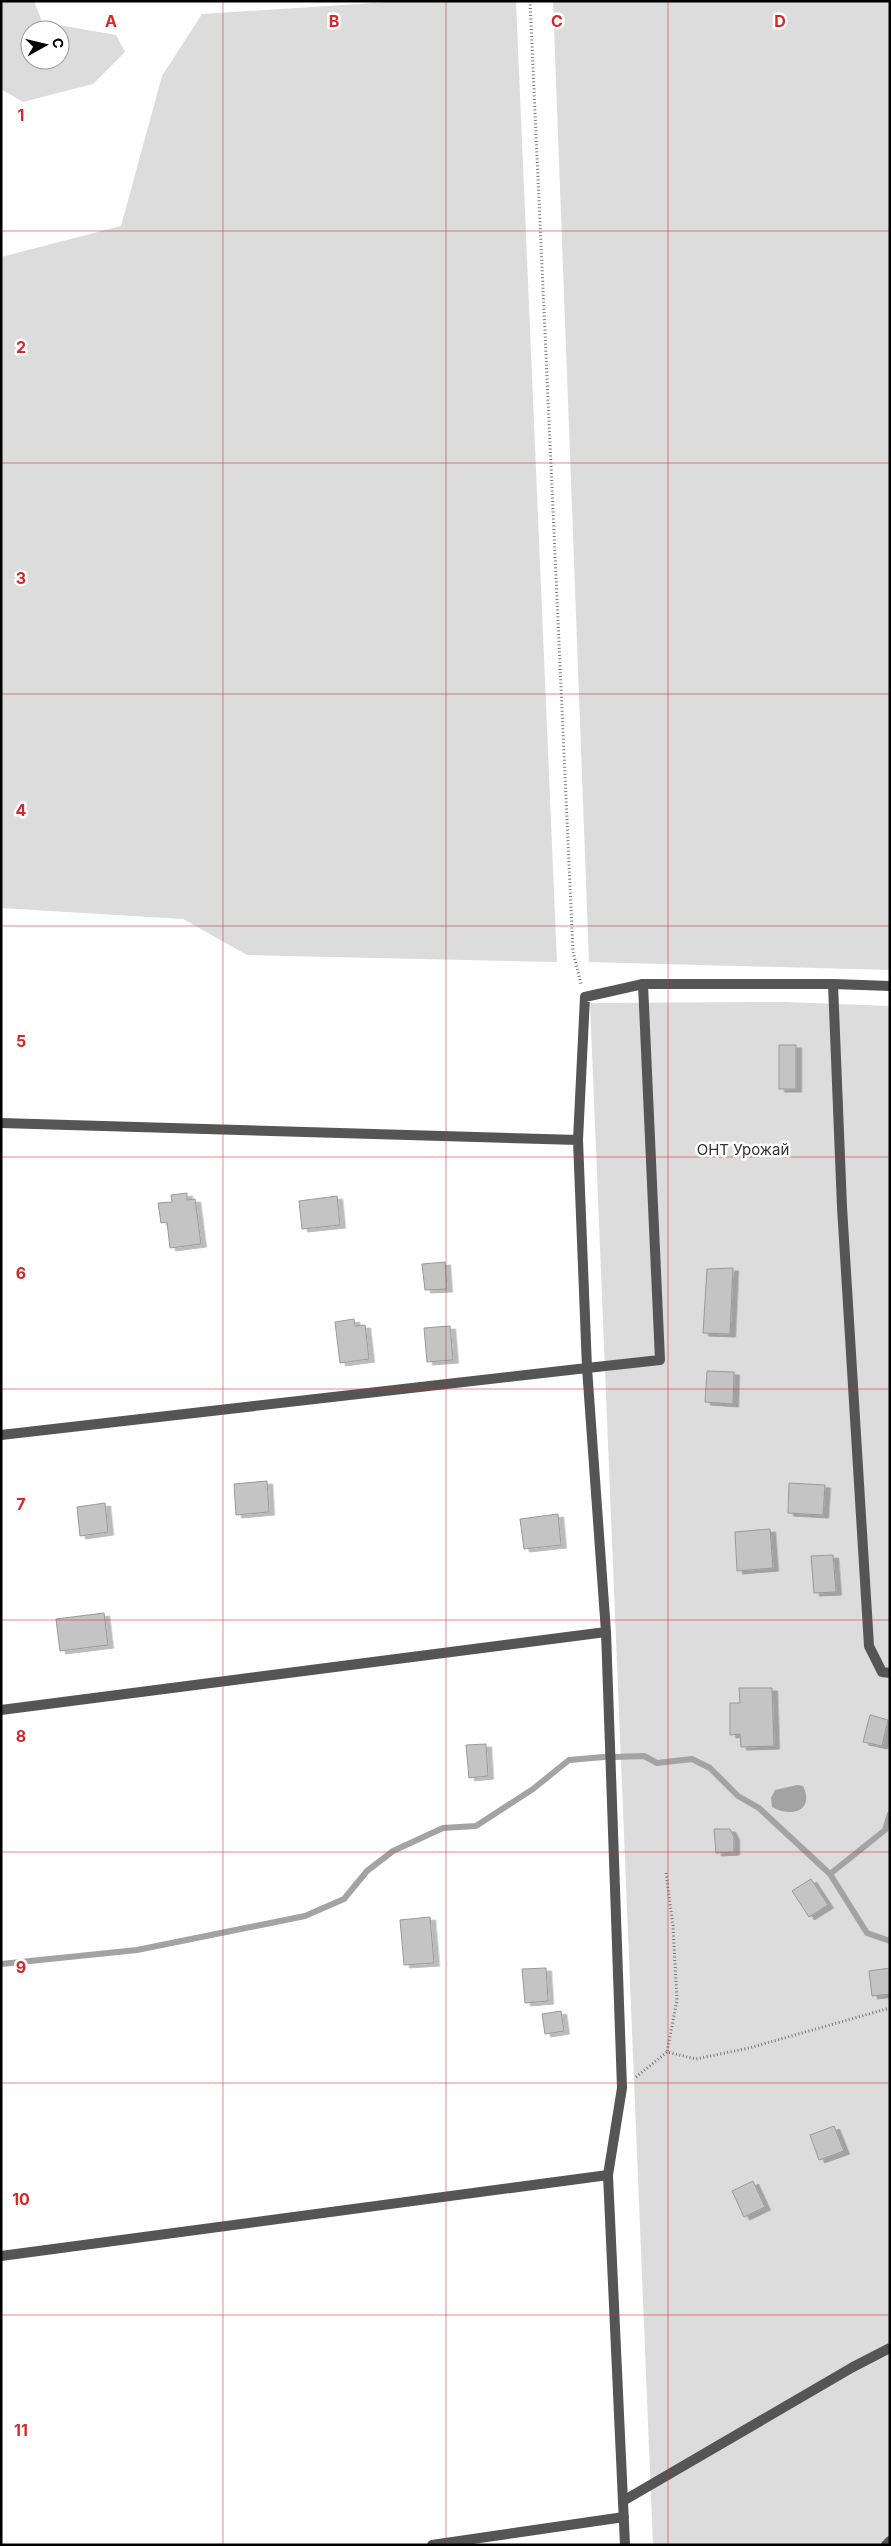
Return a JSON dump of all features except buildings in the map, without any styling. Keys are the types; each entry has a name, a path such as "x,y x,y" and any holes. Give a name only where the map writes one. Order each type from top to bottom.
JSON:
{"street":[{"path":"1,1435 660,1360 643,984"},
{"path":"625,2545 608,2175 622,2088 606,1632 587,1368 578,1140 585,997 643,984 833,984 890,986"},
{"path":"833,984 842,1207 869,1646 882,1672 890,1673"},
{"path":"1,1123 578,1140"},
{"path":"1,1710 606,1632"},
{"path":"1,2256 608,2175"},
{"path":"623,2501 853,2367 890,2348"},
{"path":"432,2545 624,2517"},
{"path":"886,2545 890,2541"}],"path":[{"path":"530,1 573,952 585,997"},
{"path":"622,2088 667,2052 676,2000 673,1926 666,1873"},
{"path":"667,2052 696,2059 749,2048 890,2008"}],"green space":[{"path":"1,1 34,1 41,20 20,20 20,70 70,70 70,27 116,35 125,52 93,84 23,102 1,89"},
{"path":"405,1 516,1 557,962 247,955 183,919 1,908 1,257 121,226 162,76 202,14"},
{"path":"553,1 890,1 890,970 589,962"},
{"name":"ОНТ Урожай","path":"786,1002 890,1006 890,2545 653,2545 590,1003"}],"shaded area":[{"path":"797,1785 803,1786 806,1795 803,1807 793,1812 787,1812 772,1807 771,1798 775,1790"}],"waterway":[{"path":"613,1757 644,1756 657,1763 692,1759 710,1768 738,1796 759,1808 830,1874 867,1933 890,1941"},
{"path":"1,1964 137,1950 305,1916 344,1899 367,1871 393,1851 443,1828 476,1826 533,1789 569,1760 604,1757"},
{"path":"830,1874 885,1830 890,1814"}]}
